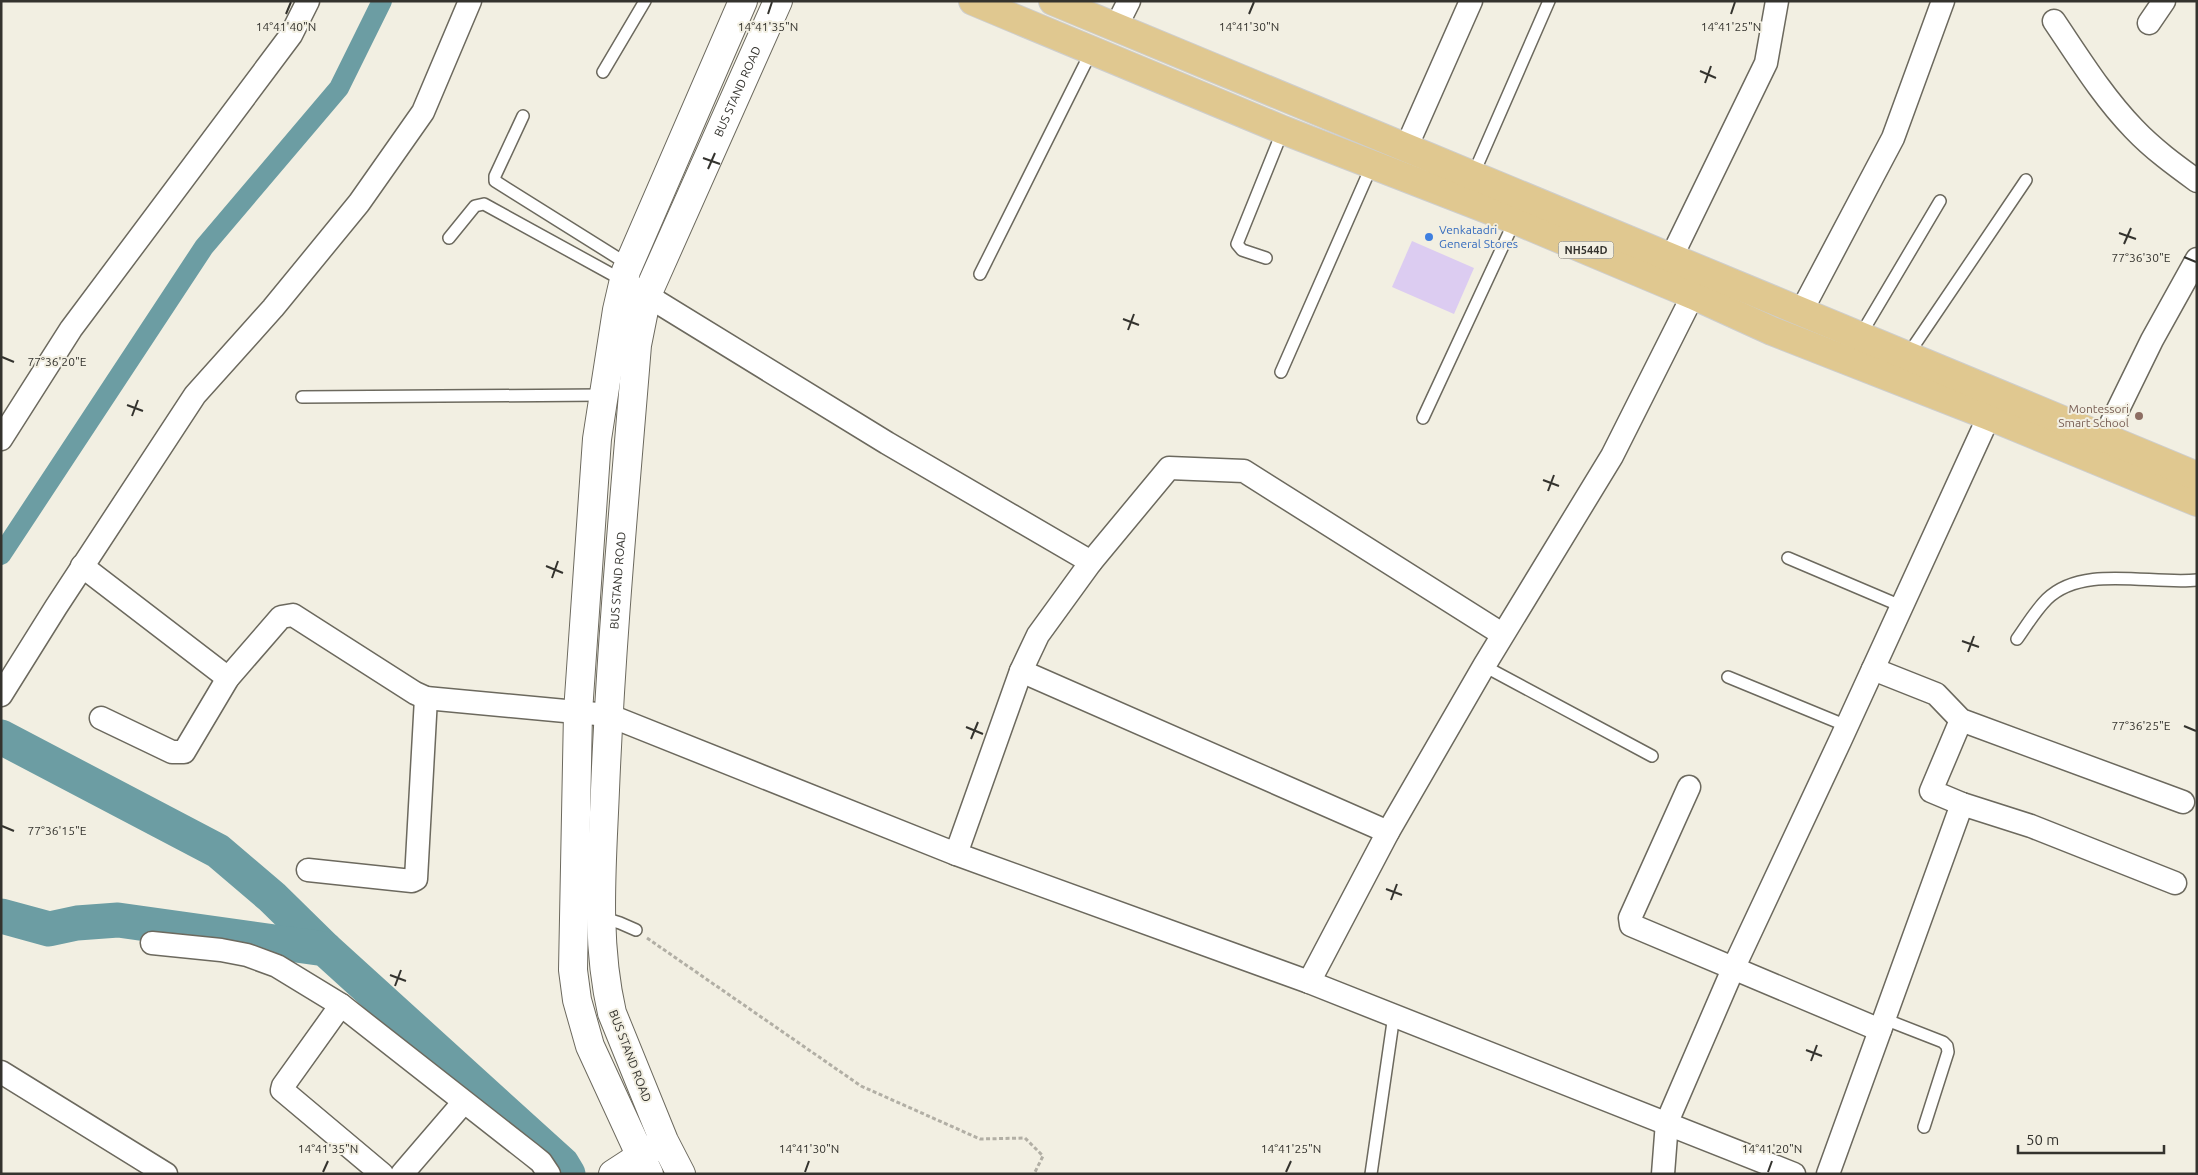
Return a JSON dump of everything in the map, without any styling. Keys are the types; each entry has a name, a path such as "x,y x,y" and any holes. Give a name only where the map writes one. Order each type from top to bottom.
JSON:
{"highway":[{"name":"NH544D","path":"973,1 1283,130 1515,220 1693,295 1772,331 1988,416 2197,502"},
{"name":"NH544D","path":"1053,1 2197,476"}],"street":[{"path":"1,439 71,329 290,35 308,1"},
{"path":"1,695 82,566 195,395 273,308 359,203 423,112 470,1"},
{"name":"BUS STAND ROAD","path":"681,1174 664,1142 612,1013 603,964 587,915 578,712 597,439 616,310 627,273 743,1"},
{"name":"BUS STAND ROAD","path":"645,1165 583,1027 573,970 587,915 608,715 637,345 647,295 778,1"},
{"path":"1116,27 1129,1"},
{"path":"1406,148 1471,1"},
{"path":"1671,258 1766,63 1777,1"},
{"path":"1801,312 1893,138 1943,1"},
{"path":"2149,23 2164,1"},
{"path":"2054,21 2096,84 2134,129 2159,153 2197,181"},
{"path":"2104,438 2152,340 2197,259"},
{"path":"627,273 647,295 887,443 1091,562"},
{"path":"1309,982 1388,832 1502,634 1612,456 1693,295"},
{"path":"1662,1174 1666,1122 1733,969 1847,726 1988,416"},
{"path":"956,854 1021,671 1038,635 1091,562 1169,468 1244,471 1502,634"},
{"path":"82,566 228,678"},
{"path":"101,718 172,752 184,752 228,678 281,617 293,615 415,693 426,698 608,715 956,854 1309,982 1794,1174"},
{"path":"1873,669 1936,694 1961,720 2183,802"},
{"path":"1021,671 1388,832"},
{"path":"308,870 412,881 416,879 426,698"},
{"path":"1961,720 1932,791 1962,804 2031,826 2175,883"},
{"path":"1689,787 1629,922 1633,926 1733,969 1882,1024"},
{"path":"1828,1174 1962,804"},
{"path":"152,943 221,950 247,955 277,966 341,1005 463,1103 541,1162 549,1174"},
{"path":"341,1005 282,1090 382,1174"},
{"path":"1,1072 166,1174"},
{"path":"402,1174 463,1103"},
{"path":"613,1174 645,1165 664,1142"}],"lane":[{"path":"603,72 645,1"},
{"path":"1473,176 1549,1"},
{"path":"980,274 1092,50"},
{"path":"523,116 495,176 495,181 627,273"},
{"path":"1266,258 1242,250 1237,244 1283,130"},
{"path":"1281,372 1372,165"},
{"path":"1908,356 2026,180"},
{"path":"1860,336 1940,201"},
{"path":"449,238 475,206 484,204 627,273"},
{"path":"1423,418 1515,220"},
{"path":"302,397 603,395"},
{"path":"1788,558 1901,606"},
{"path":"2017,639 2048,598 2066,586 2087,579 2197,580"},
{"path":"1484,666 1652,756"},
{"path":"1728,677 1847,726"},
{"path":"587,915 620,923 636,930"},
{"path":"1371,1174 1394,1015"},
{"path":"1882,1024 1943,1042 1947,1046 1948,1052 1924,1127"}],"path":[{"path":"636,930 861,1086 980,1139 1025,1138 1043,1156 1034,1174"}],"building":[{"path":"1412,241 1474,268 1454,314 1392,287"}],"waterway":[{"path":"1,555 204,247 339,88 382,1"},
{"path":"1,737 218,851 272,897 325,949"},
{"path":"1,916 49,929 77,923 118,920 325,949 562,1164 568,1174"}],"place":[{"name":"Venkatadri General Stores","path":"1429,237"},
{"name":"Montessori Smart School","path":"2139,416"}]}
